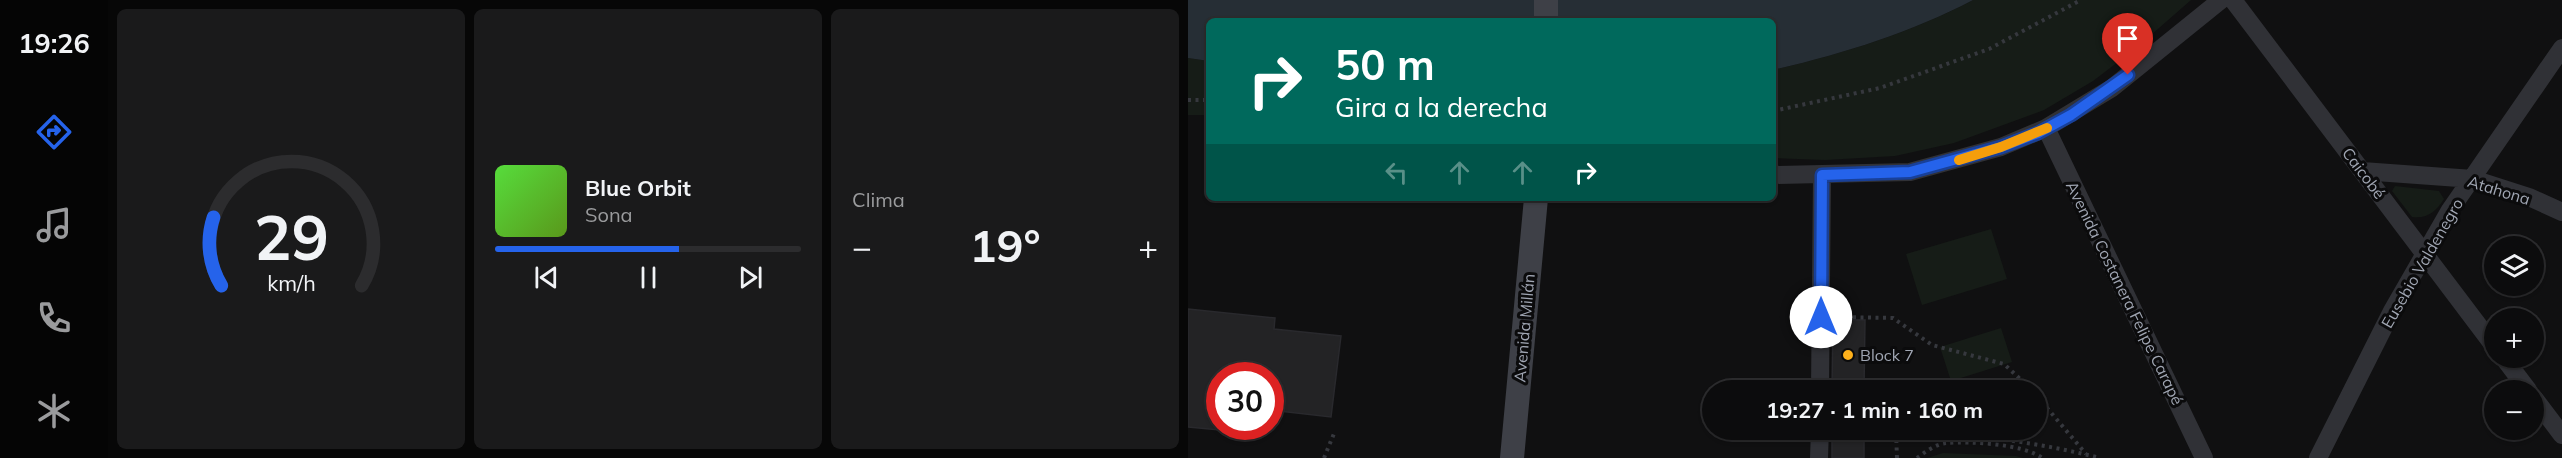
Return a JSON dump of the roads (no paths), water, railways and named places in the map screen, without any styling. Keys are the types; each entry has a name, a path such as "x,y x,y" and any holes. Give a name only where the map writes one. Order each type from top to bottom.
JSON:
{"main road":[{"path":"1546,0 1546,18"},
{"name":"Avenida Millán","path":"1512,458 1536,201"}],"street":[{"path":"1776,176 1910,172 2001,147 2046,128 2112,88 2221,0"},
{"name":"Caicobé","path":"2232,0 2484,333"},
{"name":"Eusebio Valdenegro","path":"2318,458 2392,311 2450,210 2562,48"},
{"name":"Avenida Costanera Felipe Carapé","path":"2046,128 2204,458"},
{"name":"Atahona","path":"2362,171 2473,179 2562,212"},
{"path":"1820,380 1822,175"},
{"path":"2511,368 2520,380"},
{"path":"2544,411 2562,435"},
{"path":"1820,440 1820,458"}],"place":[{"name":"Block 7","path":"1848,355"}]}
